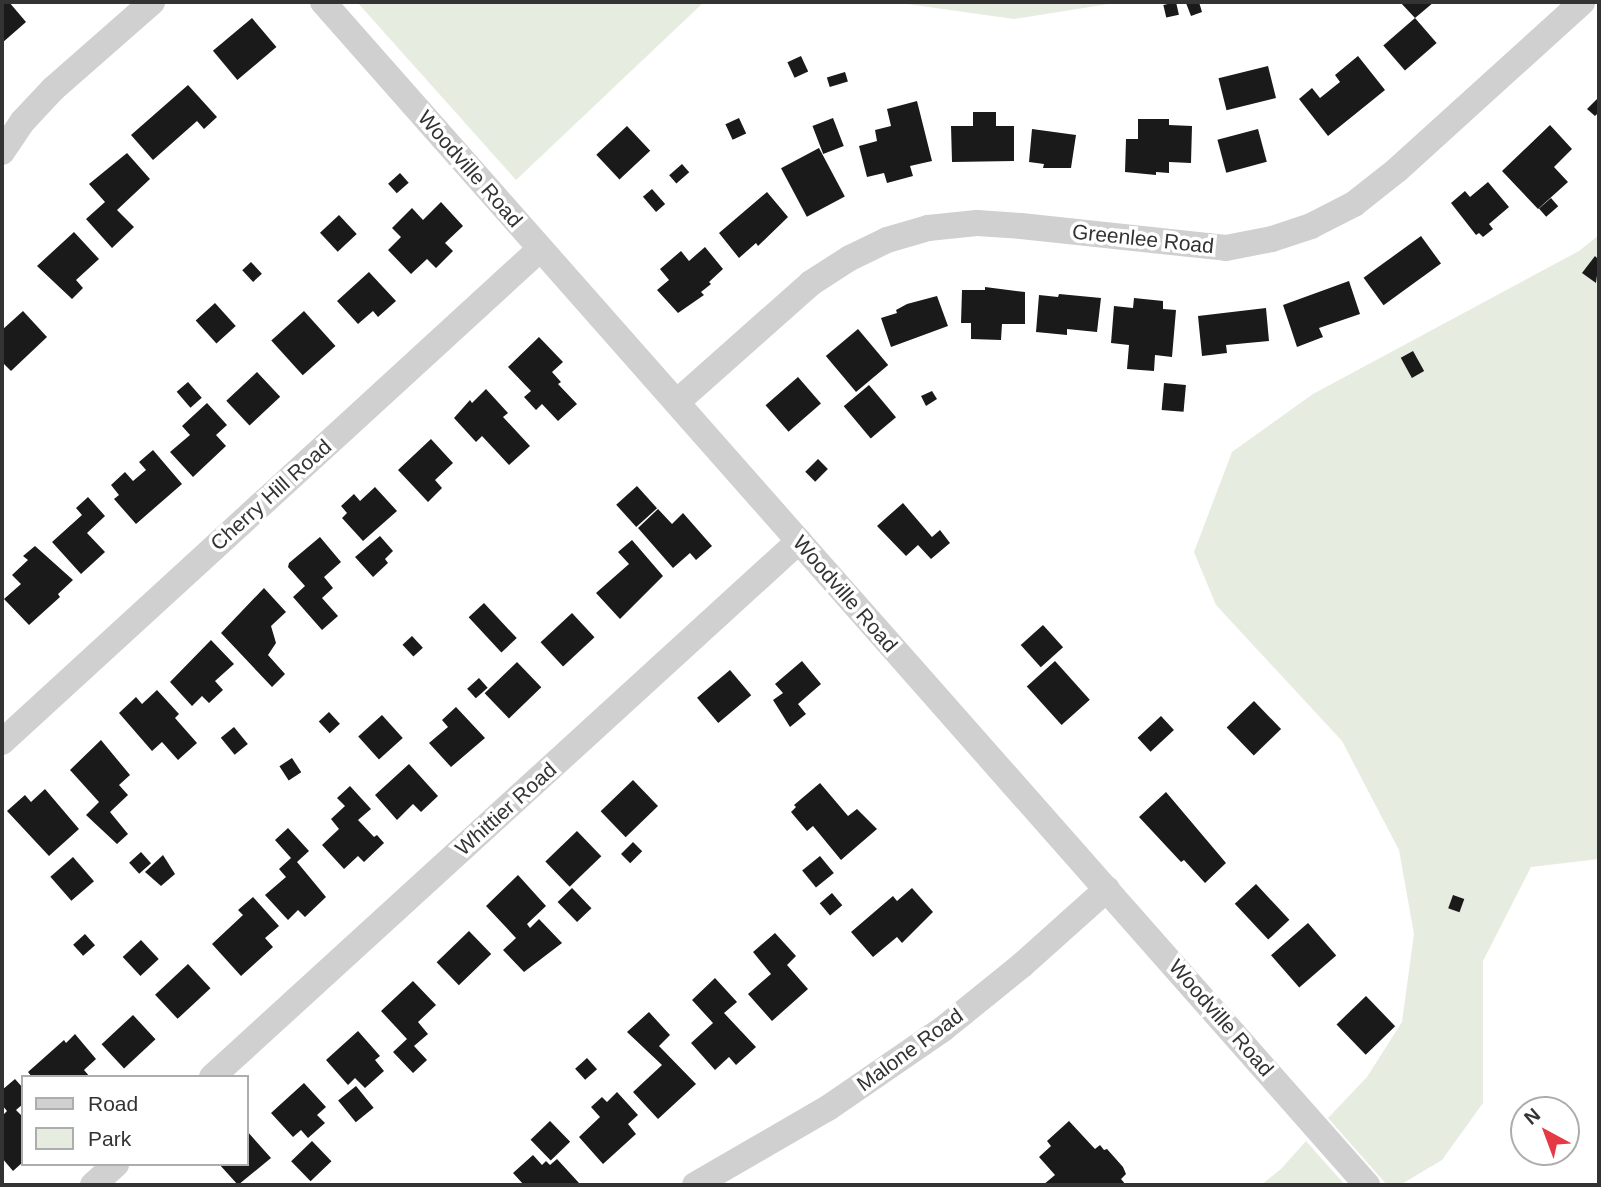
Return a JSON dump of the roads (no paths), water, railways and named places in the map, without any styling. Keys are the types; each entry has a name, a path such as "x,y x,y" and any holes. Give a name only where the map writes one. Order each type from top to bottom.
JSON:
{"street":[{"path":"2,152 53,89 152,2"},
{"name":"Woodville Road","path":"323,2 1367,1185"},
{"name":"Greenlee Road","path":"677,402 811,283 850,258 887,240 928,228 977,223 1226,248 1272,239 1311,226 1354,204 1397,170 1582,2"},
{"name":"Cherry Hill Road","path":"2,742 540,249"},
{"name":"Whittier Road","path":"214,1075 799,541"},
{"name":"Malone Road","path":"695,1185 828,1108 943,1029 1022,965 1107,889"},
{"path":"93,1185 114,1166"}]}
